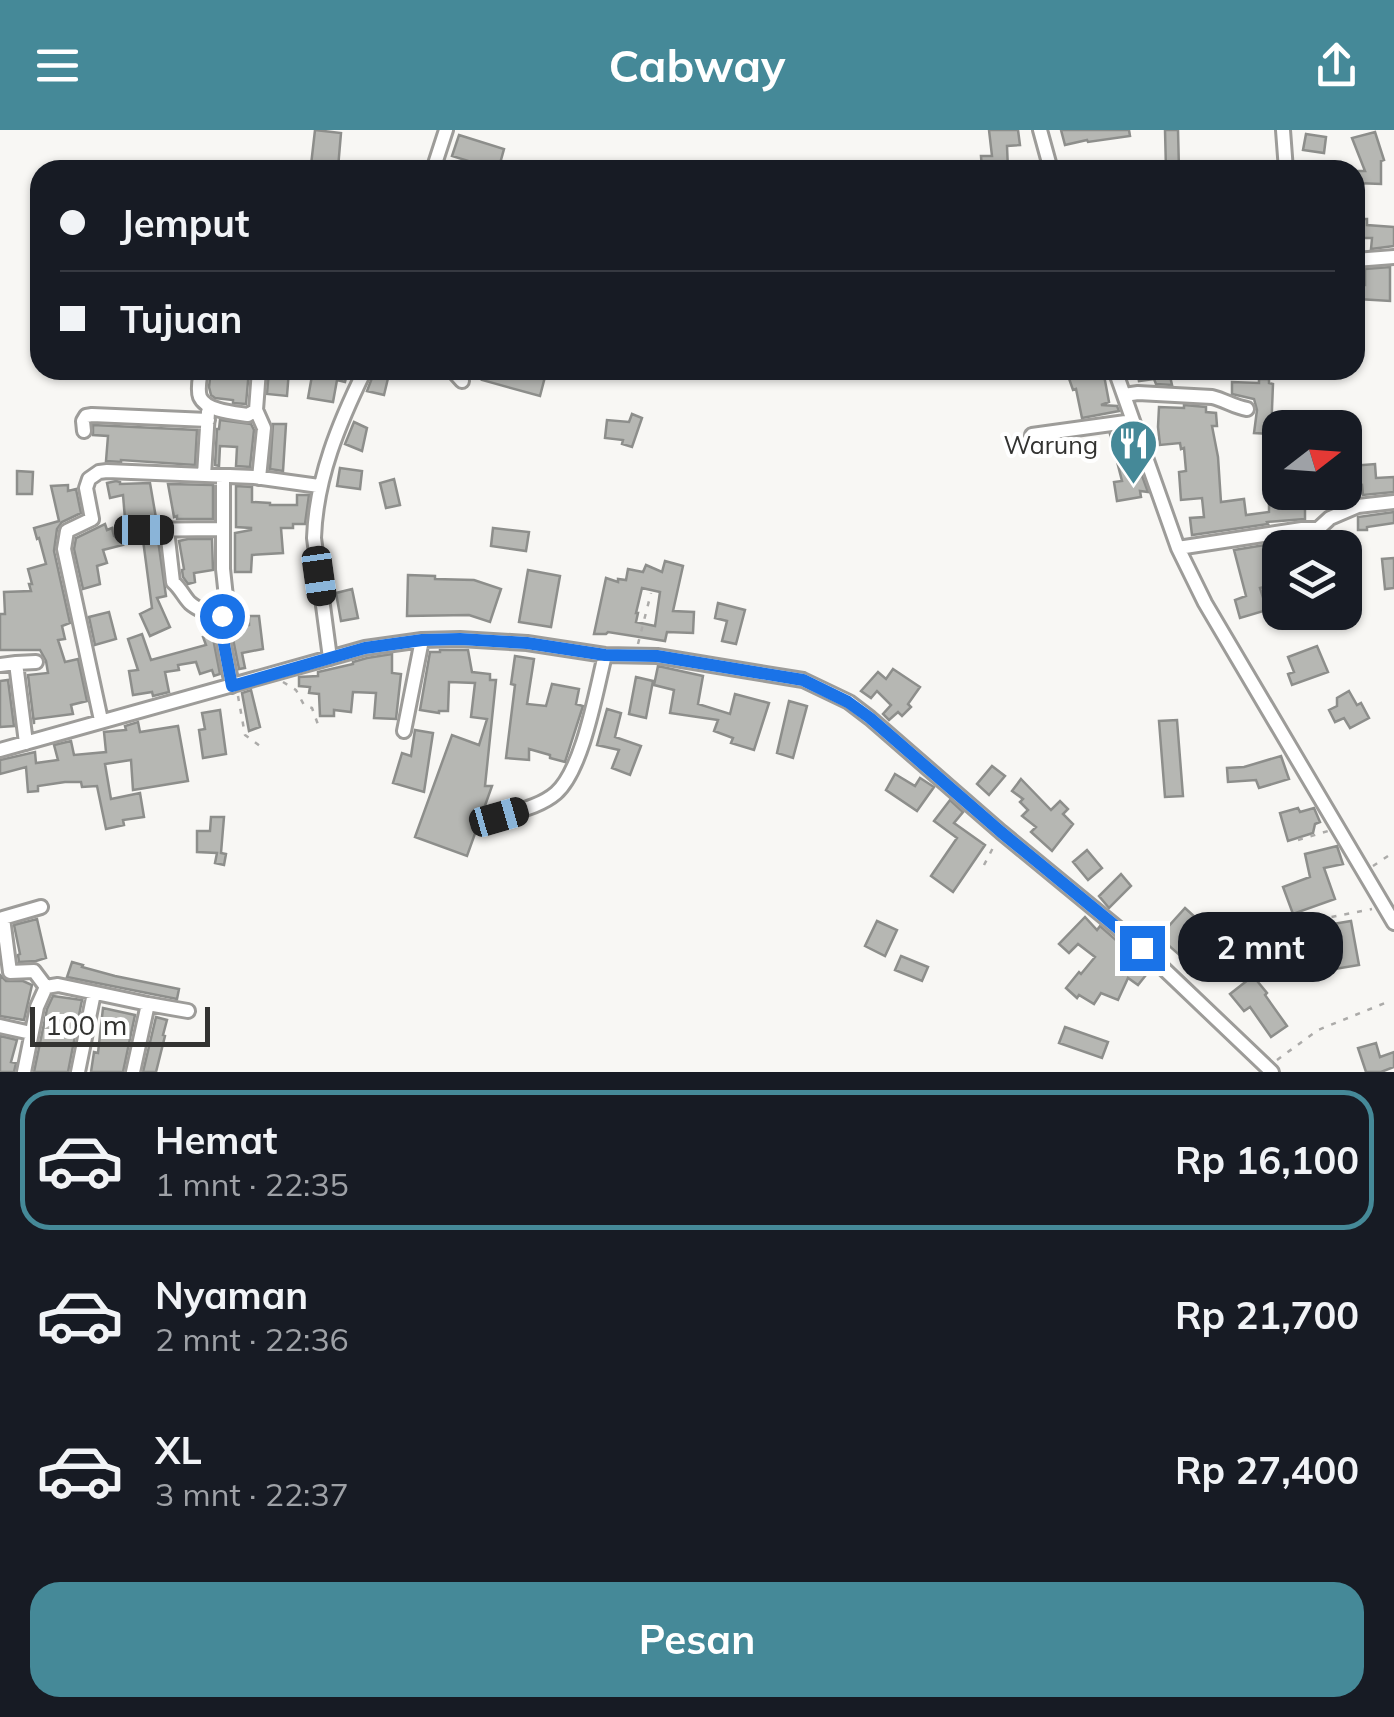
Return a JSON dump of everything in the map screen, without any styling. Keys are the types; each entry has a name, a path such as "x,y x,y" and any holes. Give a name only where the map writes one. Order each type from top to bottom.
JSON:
{"street":[{"path":"436,160 446,130"},
{"path":"1040,130 1048,160"},
{"path":"1283,130 1285,160"},
{"path":"1365,259 1394,258"},
{"path":"201,380 200,397 208,413 204,474"},
{"path":"258,380 256,410 264,428 259,478"},
{"path":"330,658 314,538 319,486 361,380"},
{"path":"1122,380 1131,394 1133,421 1186,546 1205,603 1394,923"},
{"path":"1131,394 1212,397 1246,409"},
{"path":"84,431 83,421 92,415 248,416 256,410"},
{"path":"1032,434 1133,421"},
{"path":"101,720 64,550 67,531 92,519 87,482 92,476 107,471 204,474 319,486"},
{"path":"220,623 226,601 223,476"},
{"path":"1186,546 1312,530 1358,506 1394,502"},
{"path":"122,530 222,529"},
{"path":"167,530 173,582 192,606 216,617 220,623 233,686"},
{"path":"404,731 422,640"},
{"path":"0,750 330,658 422,640 527,643 605,655 657,656 803,680 870,718 1142,948 1269,1070"},
{"path":"499,817 545,800 558,792 566,780 584,740 605,655"},
{"path":"0,665 36,662"},
{"path":"16,663 26,742"},
{"path":"41,908 1,918 5,972 34,972 46,987"},
{"path":"46,987 58,984 188,1011"},
{"path":"24,1072 46,987"},
{"path":"78,1072 94,993"},
{"path":"133,1072 148,1004"},
{"path":"0,1026 31,1033"}],"path":[{"path":"635,655 651,593"},
{"path":"276,673 285,685 296,690 304,706 312,708 320,730"},
{"path":"233,686 246,735 264,749"},
{"path":"1298,840 1338,828"},
{"path":"984,865 1001,832"},
{"path":"1364,872 1388,856"},
{"path":"1306,922 1383,905"},
{"path":"1122,976 1142,948"},
{"path":"1269,1070 1318,1030 1390,1001"}],"building":[{"path":"315,130 341,133 339,160 312,160"},
{"path":"989,130 1018,130 1020,145 1007,146 1008,160 981,160 981,156 992,156"},
{"path":"1061,130 1129,130 1130,136 1065,145"},
{"path":"1165,130 1178,130 1179,160 1166,160"},
{"path":"1375,132 1384,160 1381,184 1365,183 1365,160 1361,160 1352,138"},
{"path":"1306,134 1326,137 1324,153 1303,150"},
{"path":"459,135 504,149 501,160 452,156"},
{"path":"1365,219 1367,225 1394,227 1394,246 1371,249 1372,238 1365,238"},
{"path":"1390,267 1390,301 1365,299 1365,269"},
{"path":"210,380 248,380 246,404 215,398"},
{"path":"268,380 288,380 287,396 267,394"},
{"path":"311,380 337,380 333,402 308,398"},
{"path":"371,380 388,380 384,395 367,391"},
{"path":"482,380 544,380 540,396"},
{"path":"1070,380 1105,380 1109,402 1101,405 1117,406 1119,411 1082,418 1076,389 1073,390"},
{"path":"1154,380 1171,380 1172,385 1156,384"},
{"path":"1269,380 1273,384 1272,410 1262,410 1262,433 1254,433 1254,399 1232,394 1232,382"},
{"path":"1159,407 1206,407 1206,412 1216,413 1217,426 1212,426 1221,502 1244,499 1246,515 1269,510 1305,510 1305,519 1192,535 1190,518 1204,517 1202,498 1181,500 1179,472 1186,471 1184,448 1180,443 1160,445 1158,427"},
{"path":"632,414 642,418 632,447 622,444 623,440 605,438 607,420 629,422"},
{"path":"220,420 251,424 254,430 250,467 236,466 237,447 220,446 219,466 215,465"},
{"path":"354,422 367,428 362,451 345,444"},
{"path":"273,424 286,424 283,471 270,469"},
{"path":"93,425 197,430 195,465 106,461 108,436 93,435"},
{"path":"1126,432 1148,492 1140,491 1141,497 1117,501 1114,482 1122,481 1110,434"},
{"path":"1375,464 1376,478 1394,477 1394,492 1363,495 1362,465"},
{"path":"340,468 362,471 360,489 337,486"},
{"path":"17,471 33,472 32,494 17,494"},
{"path":"394,479 400,505 386,508 380,483"},
{"path":"107,483 150,483 156,518 125,519 123,495 110,498"},
{"path":"168,484 213,485 213,519 174,517"},
{"path":"68,485 68,491 76,489 81,513 62,522 57,529 54,551 70,623 62,626 65,639 58,640 65,662 78,659 87,701 71,705 73,714 34,719 34,724 28,675 48,673 46,661 40,650 0,650 0,614 5,614 4,592 31,591 28,569 46,564 34,528 59,521 51,486"},
{"path":"236,486 252,487 252,502 270,505 297,505 297,495 309,495 305,524 281,528 283,553 252,555 251,572 235,572 235,533 251,530 236,527"},
{"path":"1394,512 1394,523 1358,530 1358,517"},
{"path":"105,524 123,545 103,550 107,563 97,566 100,584 83,589 74,549 76,538"},
{"path":"493,528 529,532 526,551 491,546"},
{"path":"212,539 213,570 194,573 195,582 188,584 183,577 179,541"},
{"path":"143,540 158,540 166,596 157,598 170,627 150,636 140,614 152,608"},
{"path":"1262,545 1262,611 1240,618 1235,600 1246,596 1234,550"},
{"path":"1394,558 1394,588 1385,589 1382,559"},
{"path":"665,561 683,566 673,611 694,612 693,633 667,632 665,641 608,632 594,634 606,578 626,580 628,569 643,572 646,565 662,572","holes":["642,588 660,592 655,626 636,622"]},
{"path":"528,570 560,576 551,627 519,622"},
{"path":"408,575 474,580 501,589 490,622 469,615 407,616"},
{"path":"352,589 358,618 341,621 336,593"},
{"path":"718,603 745,610 736,644 722,641 727,621 715,618"},
{"path":"109,612 116,639 95,645 89,617"},
{"path":"249,616 259,616 263,649 242,653 245,668 239,669 234,628 249,625"},
{"path":"212,633 220,674 214,676 212,670 200,674 196,662 178,665 179,670 165,672 169,692 133,695 129,671 138,670 128,639 142,634 151,660 206,645 203,637"},
{"path":"1317,646 1328,672 1292,685 1288,674 1294,672 1288,657"},
{"path":"468,650 472,672 490,674 490,680 496,680 485,786 492,786 467,856 415,837 452,735 479,745 487,719 471,717 475,683 449,682 448,711 420,710 430,652"},
{"path":"392,654 392,673 401,674 396,719 374,718 376,693 353,692 351,712 334,710 334,716 320,716 319,694 309,693 310,687 299,686 299,677 318,676 318,672"},
{"path":"515,656 534,659 527,704 546,706 552,684 579,689 576,704 583,706 565,762 529,749 529,760 506,758"},
{"path":"658,666 703,676 698,704 730,714 735,694 769,703 754,750 731,743 733,738 714,731 718,720 670,713 674,690 654,685"},
{"path":"893,669 920,687 908,704 911,707 902,716 898,712 889,720 883,714 891,705 877,691 871,698 861,691 878,672 886,679"},
{"path":"636,677 653,681 646,718 629,714"},
{"path":"8,680 14,726 0,727 0,681"},
{"path":"251,690 260,727 249,731 242,693"},
{"path":"1349,691 1369,718 1350,728 1344,718 1335,722 1329,710 1337,706 1337,698"},
{"path":"789,701 807,706 793,758 777,753"},
{"path":"607,709 621,713 615,737 641,746 630,775 612,768 619,750 597,745"},
{"path":"220,710 226,754 203,758 199,730 205,729 202,713"},
{"path":"1177,720 1183,796 1165,797 1159,721"},
{"path":"138,722 140,732 178,726 188,781 133,790 131,760 105,764 111,799 140,793 144,817 123,820 124,825 106,829 97,786 65,782 38,786 38,791 28,792 26,767 0,774 0,760 35,752 36,763 58,760 54,745 71,741 74,755 106,752 104,732 126,730 125,726"},
{"path":"415,730 433,733 424,792 393,783 402,753 411,756"},
{"path":"1281,756 1289,779 1259,788 1256,780 1228,782 1227,768"},
{"path":"992,766 1005,776 989,795 977,784"},
{"path":"895,774 915,786 920,778 934,787 917,811 886,790"},
{"path":"1021,779 1051,810 1060,801 1068,809 1063,814 1073,824 1052,851 1031,832 1036,827 1022,816 1028,810 1020,802 1023,799 1012,791"},
{"path":"950,800 963,812 954,823 985,845 953,892 931,876 957,838 934,821"},
{"path":"1298,808 1300,812 1314,808 1320,822 1315,824 1313,833 1288,841 1280,813"},
{"path":"211,817 224,817 224,865 215,863 217,853 197,852 197,831 210,831"},
{"path":"1337,846 1343,864 1324,868 1335,899 1293,914 1283,887 1310,877 1305,854"},
{"path":"1087,850 1102,868 1088,880 1073,862"},
{"path":"1121,874 1131,886 1109,908 1099,896"},
{"path":"1185,908 1195,917 1182,931 1197,941 1184,959 1159,937"},
{"path":"1085,917 1150,970 1138,985 1128,978 1118,1000 1101,993 1094,1004 1079,995 1077,998 1066,988 1095,957 1078,944 1069,953 1059,944"},
{"path":"37,919 46,958 19,962 14,925"},
{"path":"877,921 897,930 885,956 865,946"},
{"path":"1351,921 1359,965 1304,974 1297,930"},
{"path":"901,956 928,967 922,981 895,970"},
{"path":"72,962 115,976 179,989 177,999 67,977"},
{"path":"0,975 6,981 32,985 24,1020 0,1016"},
{"path":"1253,976 1287,1026 1271,1037 1250,1007 1244,1011 1230,994"},
{"path":"53,996 82,1000 68,1072 34,1072 47,1009"},
{"path":"103,1008 135,1015 123,1072 91,1072 94,1052 98,1053"},
{"path":"156,1017 167,1020 165,1036 156,1072 143,1072"},
{"path":"1065,1027 1108,1042 1102,1058 1059,1043"},
{"path":"0,1036 17,1040 11,1062 16,1063 14,1072 0,1072"},
{"path":"1376,1043 1380,1057 1394,1052 1394,1067 1366,1072 1358,1048"}],"place":[{"name":"Warung","path":"1133,486"}],"route":[{"path":"222,616 232,686 365,648 460,639 527,643 605,655 657,656 803,680 848,702 870,718 1142,948"}]}
